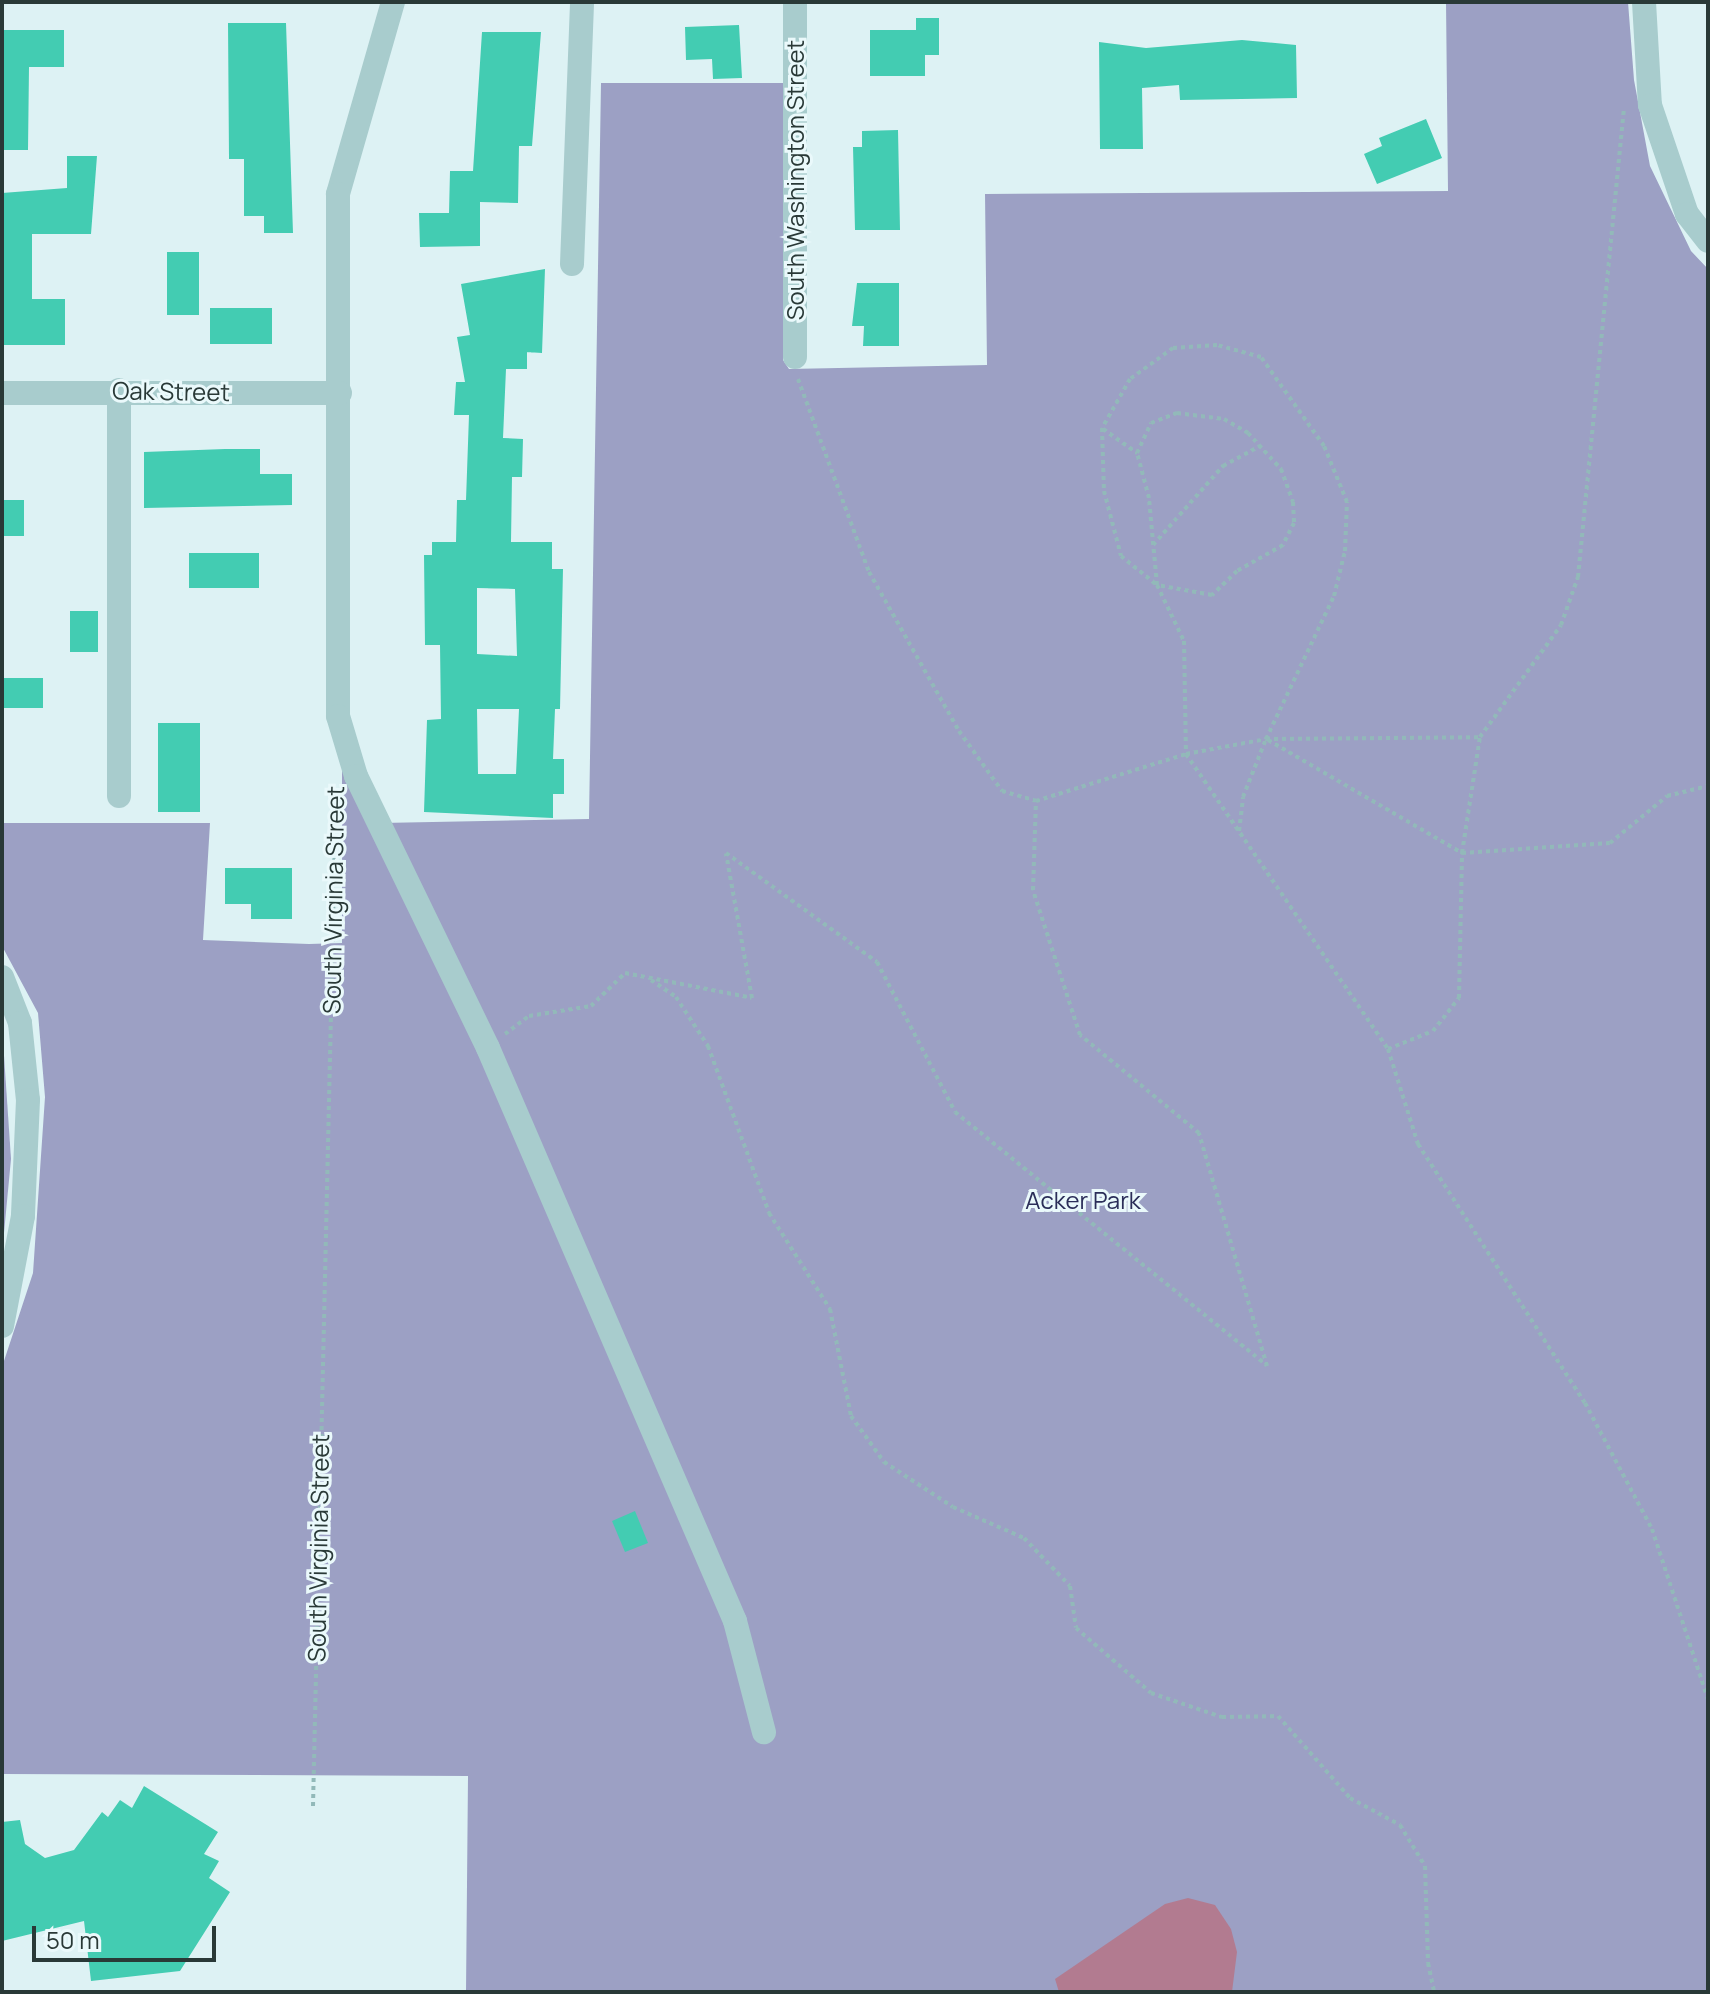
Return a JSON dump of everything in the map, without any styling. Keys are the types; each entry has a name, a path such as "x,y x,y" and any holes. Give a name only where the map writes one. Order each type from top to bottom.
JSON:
{"street":[{"path":"393,2 338,194 338,716 356,776 488,1048 735,1621 764,1732"},
{"path":"572,264 582,2"},
{"name":"South Washington Street","path":"795,2 795,357"},
{"path":"1644,2 1650,105 1687,214 1708,241"},
{"path":"119,390 119,796"},
{"name":"Oak Street","path":"2,393 119,390 340,393"},
{"path":"2,977 20,1023 28,1100 20,1242 2,1326"}],"path":[{"path":"1388,1049 1433,1031 1459,998 1462,853 1480,737 1561,625 1578,577 1625,104 1649,87"},
{"path":"1239,831 1243,797 1266,739 1334,596 1345,551 1347,502 1324,446 1261,357 1217,345 1173,348 1130,379 1102,428 1104,491 1121,556 1157,585 1212,595 1237,571 1283,545 1294,523 1293,502 1281,469 1260,446 1224,419 1177,413 1151,423 1137,453 1157,585 1184,641 1186,754 1388,1049 1418,1144 1585,1403 1652,1529 1708,1699"},
{"path":"795,357 797,378 869,572 959,731 1002,791 1036,801 1186,754 1266,739 1480,737"},
{"path":"1102,428 1137,453"},
{"path":"1153,545 1223,466 1260,446"},
{"path":"1266,739 1462,853 1610,843 1667,796 1708,786"},
{"name":"South Virginia Street","path":"313,1806 336,779"},
{"path":"625,973 752,998 726,853 877,962 955,1112 1267,1366 1199,1133 1080,1035 1033,890 1036,801"},
{"path":"488,1048 529,1016 591,1006 625,973"},
{"path":"625,973 648,978 676,997 708,1046 769,1213 830,1309 851,1416 884,1462 953,1507 1024,1538 1070,1586 1076,1628 1151,1693 1222,1717 1278,1716 1350,1798 1400,1825 1425,1866 1428,1963 1434,1992"}],"green space":[{"name":"Acker Park","path":"1446,2 1628,2 1634,80 1650,166 1691,251 1708,269 1708,1992 466,1992 468,1776 2,1774 2,1367 33,1273 45,1097 38,1013 2,946 2,823 210,823 203,940 309,944 342,943 342,759 381,823 589,819 601,83 784,83 783,360 789,369 987,365 985,194 1448,191"},
{"path":"2,1026 11,1159 2,1254"}],"shaded area":[{"path":"1188,1898 1215,1905 1231,1929 1237,1952 1232,1992 1059,1992 1055,1979 1165,1904"}],"building":[{"path":"916,18 939,18 939,55 925,55 925,76 870,76 870,30 916,30"},
{"path":"228,23 286,23 293,233 264,233 264,216 244,216 244,159 229,159"},
{"path":"739,25 742,78 713,79 712,59 686,60 685,27"},
{"path":"2,30 64,30 64,67 29,67 28,150 2,150"},
{"path":"482,32 541,32 532,146 519,146 518,203 480,202 480,246 420,247 419,213 449,213 450,171 473,171"},
{"path":"1242,40 1296,45 1297,98 1180,100 1179,85 1142,88 1143,149 1100,149 1099,42 1146,48"},
{"path":"1426,119 1442,158 1377,184 1364,154 1382,146 1379,138"},
{"path":"898,130 900,230 855,230 853,147 862,147 862,131"},
{"path":"67,156 97,156 91,234 32,234 32,299 65,299 65,345 2,345 2,193 67,188"},
{"path":"167,252 199,252 199,315 167,315"},
{"path":"545,269 542,353 527,352 527,369 506,369 503,438 523,439 522,477 512,477 511,542 552,542 552,569 563,569 560,709 555,709 553,759 564,759 564,794 553,794 553,818 424,812 427,720 441,719 440,645 425,645 424,555 432,555 432,542 456,542 457,500 466,500 469,415 454,415 456,382 465,382 457,337 470,335 461,284","holes":["477,588 515,589 517,656 477,654","477,709 519,709 516,774 478,774"]},
{"path":"857,283 899,283 899,346 863,346 864,326 852,326"},
{"path":"210,308 272,308 272,344 210,344"},
{"path":"260,449 260,474 292,474 292,505 144,508 144,452"},
{"path":"2,500 24,500 24,536 2,536"},
{"path":"189,553 259,553 259,588 189,588"},
{"path":"70,611 98,611 98,652 70,652"},
{"path":"2,678 43,678 43,708 2,708"},
{"path":"158,723 200,723 200,812 158,812"},
{"path":"225,868 292,868 292,919 251,919 251,904 225,904"},
{"path":"635,1511 648,1543 625,1552 612,1521"},
{"path":"144,1786 218,1832 204,1854 219,1861 209,1878 230,1892 180,1971 91,1981 84,1921 2,1941 2,1822 20,1820 25,1844 45,1858 74,1850 102,1812 108,1817 120,1800 132,1808"}]}
